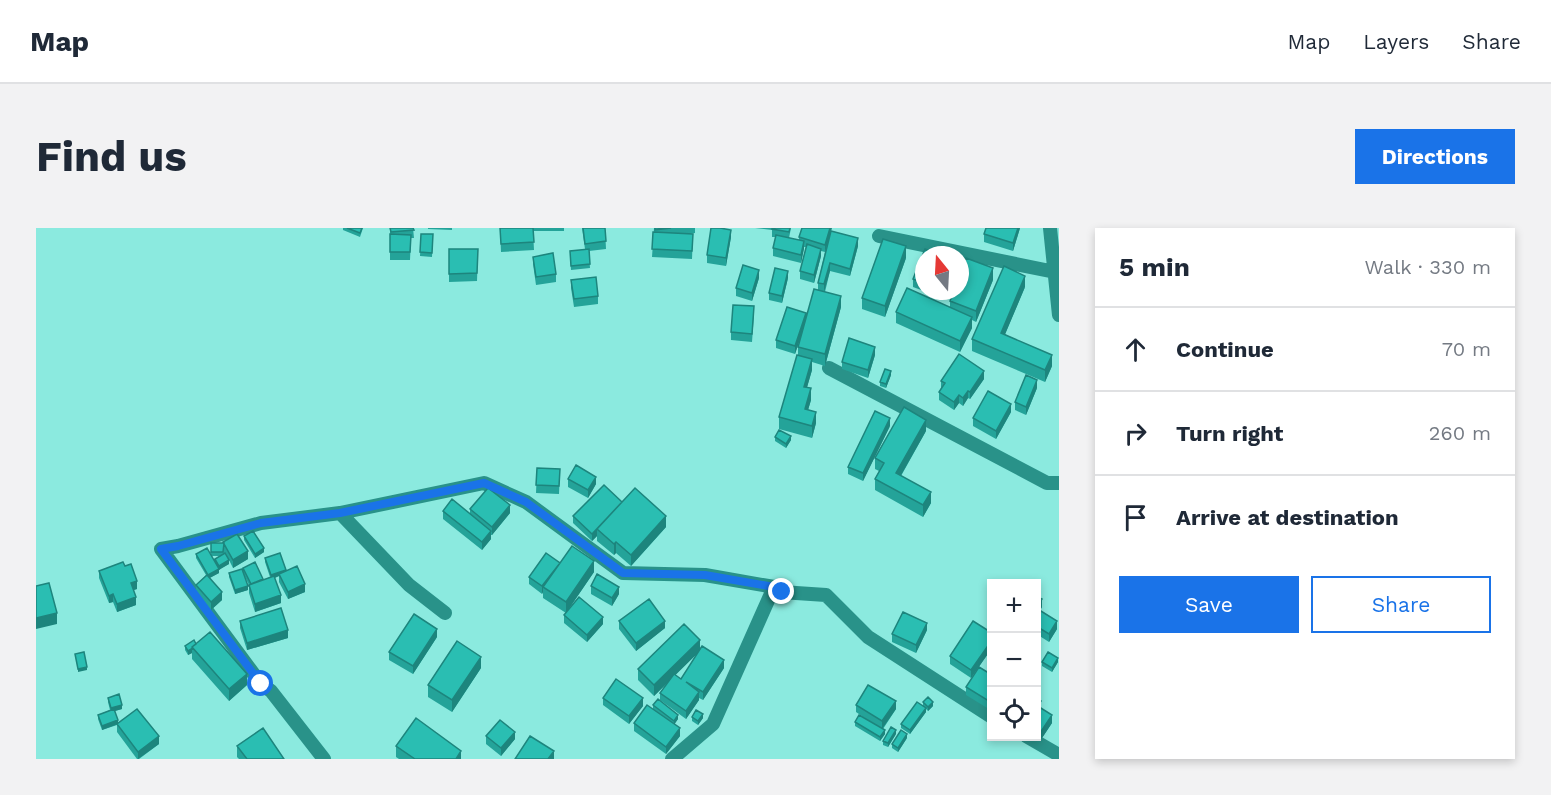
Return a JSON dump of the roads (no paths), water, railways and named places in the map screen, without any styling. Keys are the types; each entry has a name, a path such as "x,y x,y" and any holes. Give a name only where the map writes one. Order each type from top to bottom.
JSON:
{"street":[{"path":"1050,228 1059,315"},
{"path":"879,236 1055,273"},
{"path":"829,368 1047,483 1059,483"},
{"path":"324,759 272,691 261,684 161,549 261,523 340,513 484,483 526,502 623,573 705,575 774,587 782,592 826,595 868,637 987,714"},
{"path":"340,513 409,585 445,613"},
{"path":"672,759 713,724 774,587"},
{"path":"1035,741 1059,755"}]}
